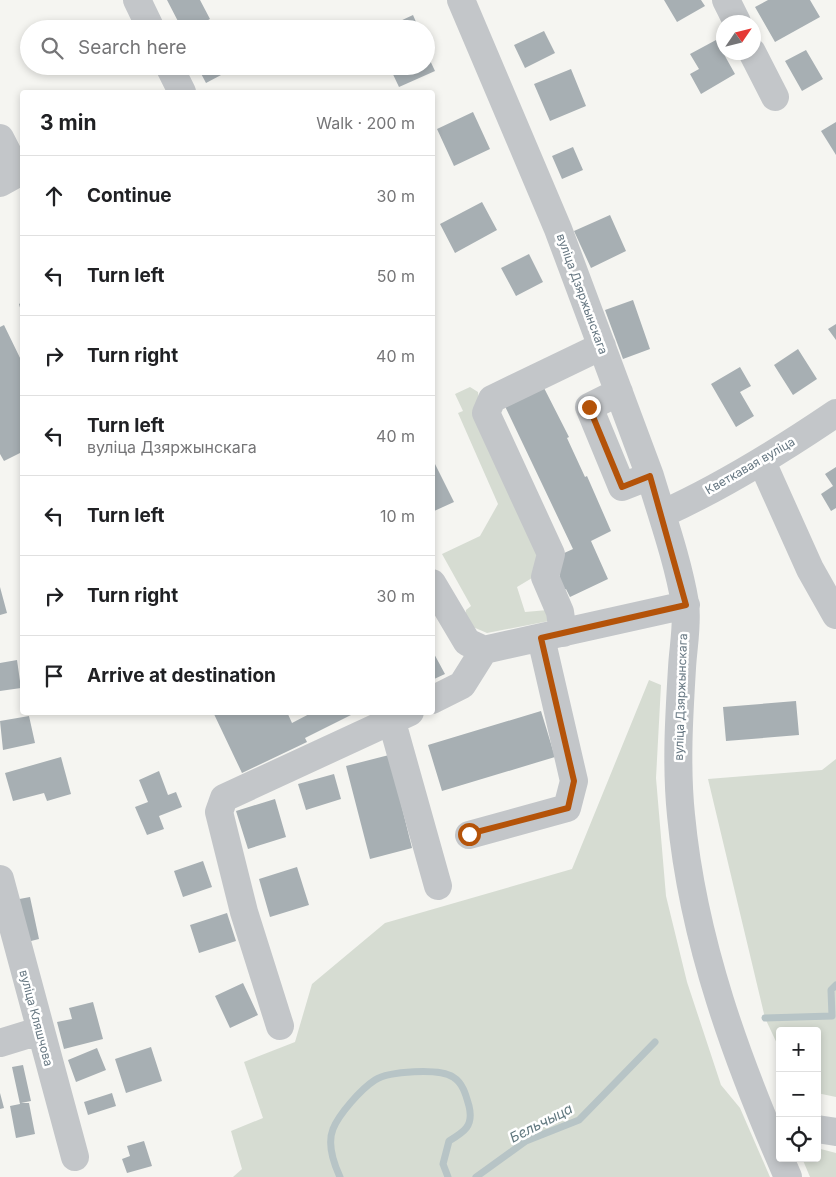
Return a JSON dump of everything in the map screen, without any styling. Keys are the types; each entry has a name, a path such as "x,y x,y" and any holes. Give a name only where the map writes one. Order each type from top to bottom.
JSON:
{"street":[{"path":"137,0 147,20"},
{"name":"вуліца Дзяржынскага","path":"461,0 558,229 650,476 662,514 686,605 678,744 680,815 692,893 711,972 736,1050 771,1122 788,1177"},
{"path":"726,0 734,15"},
{"path":"756,60 775,97"},
{"path":"174,75 181,90"},
{"path":"0,138 18,174 0,183"},
{"path":"469,834 568,808 574,781 552,635 560,612 545,577 552,554 486,413 492,400 602,346"},
{"name":"Кветкавая вуліца","path":"662,514 762,462 836,413"},
{"path":"762,462 810,569 836,615"},
{"path":"435,588 467,642 484,650 686,605"},
{"path":"435,698 462,685 484,650"},
{"path":"280,1026 244,912 219,812 224,798 396,716 438,886"},
{"name":"вуліца Кляшчова","path":"0,879 39,1031 75,1157"},
{"path":"0,1043 39,1031"},
{"path":"821,1130 836,1132"}],"shaded area":[{"path":"470,387 478,392 480,415 544,553 537,575 517,587 525,612 548,610 549,621 487,633 473,627 465,618 466,610 471,606 442,554 480,536 498,504 458,413 463,411 455,394"},
{"path":"649,680 661,685 656,778 666,896 687,982 721,1085 740,1108 770,1177 233,1177 242,1169 231,1131 263,1118 244,1062 295,1042 312,984 385,923 572,869"},
{"path":"836,759 836,1097 821,1094 821,1027 776,1027 776,1041 765,1018 708,779 822,770"},
{"path":"821,1149 836,1153 836,1177 810,1177 804,1162 821,1162"}],"building":[{"path":"167,0 200,0 210,19 208,20 177,20"},
{"path":"664,0 701,0 705,6 677,22"},
{"path":"768,0 810,0 820,17 775,42 755,7"},
{"path":"413,15 415,20 402,20"},
{"path":"544,31 555,53 525,68 514,45"},
{"path":"716,40 716,60 727,60 735,74 701,94 690,74 699,69 690,54"},
{"path":"806,50 823,79 802,91 785,61"},
{"path":"571,69 586,106 550,121 534,84"},
{"path":"202,75 221,75 206,83"},
{"path":"393,75 426,75 399,87"},
{"path":"473,112 490,149 454,166 437,129"},
{"path":"836,122 836,155 821,131"},
{"path":"573,147 583,170 562,179 552,156"},
{"path":"482,202 497,230 455,253 440,224"},
{"path":"610,215 626,251 591,268 574,231"},
{"path":"529,254 543,282 516,296 501,268"},
{"path":"633,300 650,349 623,359 605,310"},
{"path":"836,324 836,340 828,329"},
{"path":"4,325 20,358 20,453 4,461 0,454 0,327"},
{"path":"798,349 817,379 793,395 774,365"},
{"path":"740,367 751,386 740,392 754,416 736,427 711,384"},
{"path":"542,384 569,437 567,438 585,477 587,476 611,531 591,541 608,579 570,597 566,589 554,594 549,582 560,576 551,559 573,549 503,402"},
{"path":"435,464 454,502 435,511"},
{"path":"836,467 836,508 831,511 821,494 833,486 825,474"},
{"path":"0,587 7,613 0,615"},
{"path":"435,656 445,674 435,679"},
{"path":"17,660 20,688 0,691 0,663"},
{"path":"796,701 799,735 726,741 723,707"},
{"path":"541,711 555,757 442,791 428,745"},
{"path":"214,715 288,715 292,723 307,715 351,715 305,738 307,742 242,773"},
{"path":"29,716 35,743 3,750 0,721"},
{"path":"389,755 412,848 370,859 346,766"},
{"path":"61,757 71,794 47,801 44,793 13,801 5,773"},
{"path":"159,771 168,795 176,792 182,807 159,816 164,829 147,835 135,807 148,802 139,780"},
{"path":"334,774 341,799 306,810 298,784"},
{"path":"275,799 286,837 248,849 236,811"},
{"path":"203,861 212,887 183,897 174,871"},
{"path":"297,867 309,905 270,917 259,879"},
{"path":"30,897 39,939 23,943 14,900"},
{"path":"227,913 236,941 199,953 190,925"},
{"path":"243,983 258,1015 230,1028 215,996"},
{"path":"93,1002 103,1039 64,1049 57,1022 72,1019 69,1008"},
{"path":"151,1047 162,1081 126,1093 115,1059"},
{"path":"97,1048 106,1070 76,1082 68,1060"},
{"path":"23,1065 31,1101 21,1103 29,1103 35,1134 16,1138 10,1106 20,1104 12,1067"},
{"path":"0,1093 4,1108 0,1109"},
{"path":"112,1093 116,1106 88,1115 84,1102"},
{"path":"144,1141 152,1166 127,1173 122,1159 130,1156 127,1146"}],"waterway":[{"name":"Бельчыца","path":"765,1018 832,1016 831,990 836,985"},
{"name":"Бельчыца","path":"476,1177 526,1141 579,1120 655,1042"},
{"name":"Бельчыца","path":"340,1177 331,1147 331,1135 345,1109 363,1089 375,1080 391,1074 414,1072 446,1074 453,1077 464,1090 469,1106 470,1119 466,1128 449,1141 443,1164 448,1177"}],"route":[{"path":"469,834 568,808 574,781 541,638 686,605 650,476 622,487 589,407"}]}
